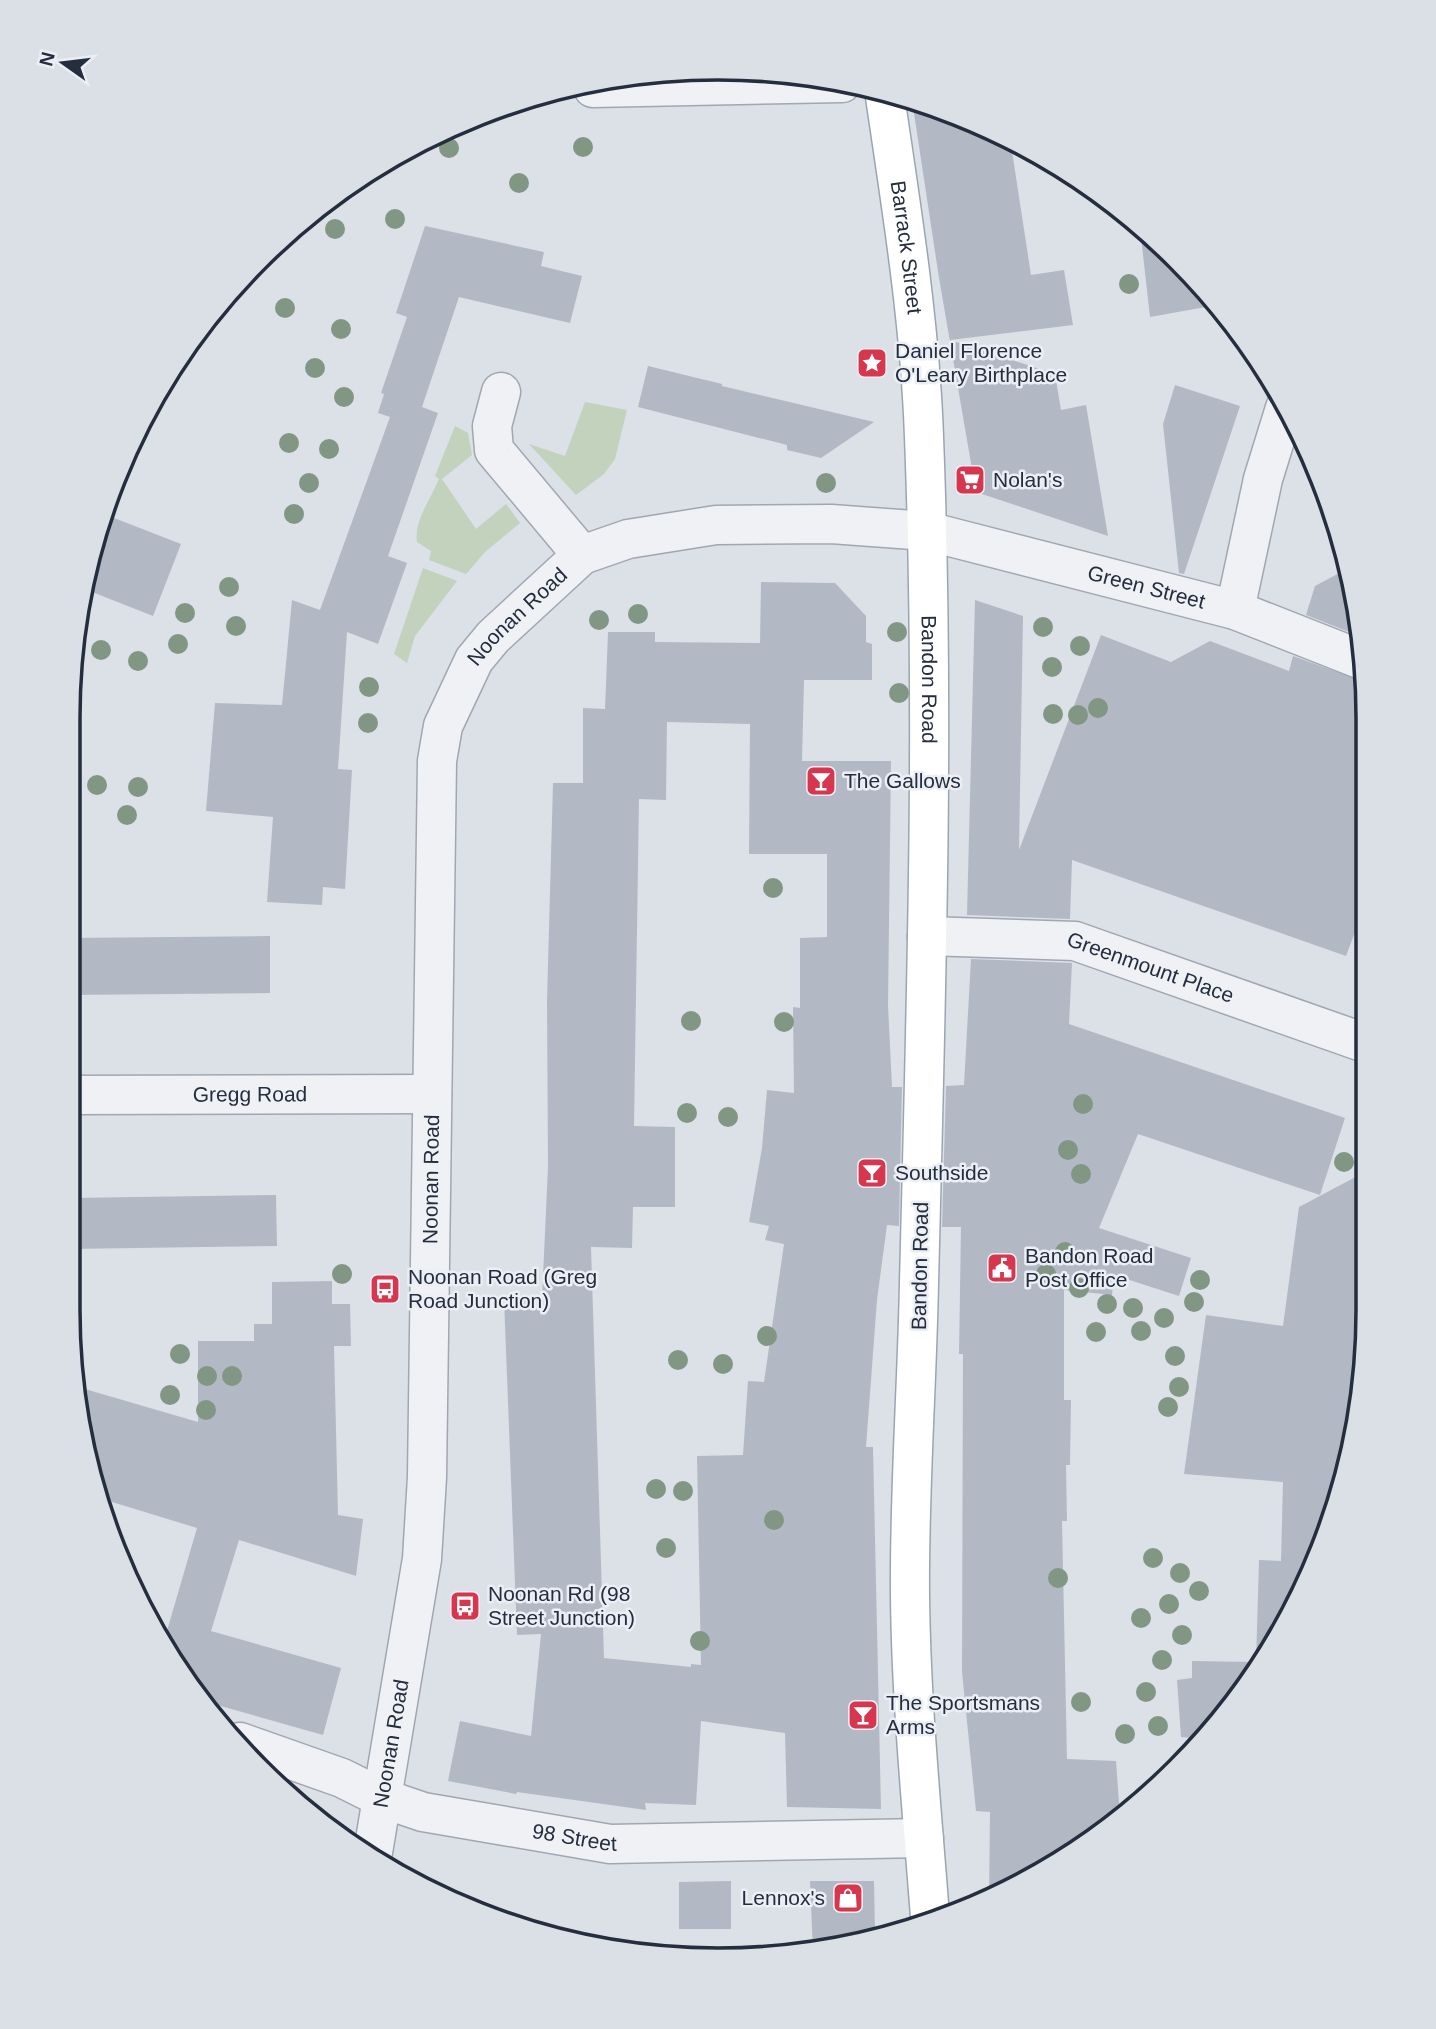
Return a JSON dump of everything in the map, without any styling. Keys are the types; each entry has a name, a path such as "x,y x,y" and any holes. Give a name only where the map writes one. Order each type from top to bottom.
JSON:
{"main road":[{"name":"Barrack Street","path":"886,103 909,256 924,436 927,531"},
{"name":"Bandon Road","path":"927,531 927,936 918,1348 910,1477 910,1602 930,1912"}],"street":[{"path":"627,87 782,84"},
{"name":"Noonan Road","path":"501,392 492,426 494,450 582,555"},
{"path":"1235,610 1263,479 1281,420"},
{"name":"Noonan Road","path":"374,1847 422,1559 427,1470 435,797 443,726 474,660 494,637 582,555 628,539 716,525 831,524 927,531"},
{"name":"Green Street","path":"927,531 1235,610 1352,656"},
{"name":"Greenmount Place","path":"927,936 1075,941 1356,1040"},
{"name":"Gregg Road","path":"80,1095 432,1094"},
{"name":"98 Street","path":"253,1747 342,1778 382,1798 424,1812 610,1844 924,1838"}],"green space":[{"path":"585,402 627,410 615,459 604,474 576,495 529,444 565,456"},
{"path":"455,426 468,433 472,455 442,479 476,529 506,504 520,523 485,552 466,574 429,560 431,551 417,542 418,526 439,479 435,476"},
{"path":"423,568 457,581 415,636 407,663 394,654"}],"building":[{"path":"914,111 962,129 1012,153 1031,275 1064,270 1073,325 950,340 1055,374 1061,410 1086,405 1108,536 976,492 939,278"},
{"path":"425,226 544,252 541,266 582,276 570,323 459,297 422,407 438,413 388,556 407,563 378,644 347,632 338,769 352,770 345,889 323,887 322,905 267,902 273,817 206,811 215,703 282,705 292,600 320,610 390,417 378,413 384,394 381,393 407,317 396,313"},
{"path":"1142,242 1169,267 1205,307 1150,317"},
{"path":"648,366 874,422 821,458 787,450 787,445 638,407"},
{"path":"1175,385 1240,406 1184,574 1179,573 1163,424"},
{"path":"113,517 181,544 153,616 93,592"},
{"path":"1338,573 1350,632 1306,615 1315,586"},
{"path":"761,582 835,583 866,616 866,642 872,644 872,680 804,680 802,761 891,761 888,1005 892,1087 902,1087 899,1226 887,1225 877,1300 866,1447 873,1447 881,1809 787,1807 785,1733 701,1721 696,1805 645,1803 646,1810 517,1792 516,1794 448,1781 460,1721 531,1736 541,1634 517,1635 504,1299 542,1298 548,1167 547,1001 553,783 583,783 583,708 605,709 608,632 655,632 655,642 760,643","holes":["667,722 750,724 749,854 827,854 827,937 800,938 800,1008 793,1007 794,1093 767,1090 762,1148 749,1222 769,1226 765,1240 784,1244 764,1382 748,1381 743,1455 697,1456 701,1665 691,1664 691,1667 604,1658 591,1247 632,1248 633,1207 675,1207 675,1127 634,1126 639,799 666,800"]},
{"path":"975,600 1023,616 1019,850 1101,635 1171,662 1210,641 1289,671 1293,656 1354,678 1356,929 1346,956 1072,860 1070,919 967,915"},
{"path":"270,936 270,993 80,995 80,938"},
{"path":"971,959 1072,963 1069,1024 1345,1118 1320,1195 1138,1134 1099,1228 1191,1258 1179,1296 1114,1275 1112,1295 1064,1290 1064,1400 1071,1400 1070,1465 1066,1465 1067,1521 1062,1521 1067,1759 1116,1761 1119,1806 1072,1841 989,1888 990,1812 976,1811 962,1672 963,1354 959,1354 961,1227 942,1227 946,1086 964,1085"},
{"path":"1356,1177 1354,1353 1343,1435 1322,1516 1290,1593 1256,1652 1259,1560 1281,1561 1283,1482 1184,1474 1206,1315 1283,1326 1299,1207"},
{"path":"276,1195 277,1246 80,1249 80,1198"},
{"path":"332,1281 332,1304 350,1304 351,1346 334,1346 338,1515 363,1519 356,1576 239,1540 211,1631 341,1668 323,1735 217,1705 188,1665 167,1631 197,1528 110,1501 86,1394 86,1389 198,1422 198,1341 254,1341 254,1324 272,1324 272,1282"},
{"path":"1192,1661 1250,1662 1224,1699 1191,1738 1181,1737 1177,1680 1192,1678"},
{"path":"731,1881 731,1929 679,1929 679,1882"},
{"path":"810,1881 874,1881 875,1929 813,1941"}],"place":[{"name":"Daniel Florence O'Leary Birthplace","path":"872,363"},
{"name":"Nolan's","path":"970,480"},
{"name":"The Gallows","path":"821,781"},
{"name":"Southside","path":"872,1173"},
{"name":"Bandon Road Post Office","path":"1002,1268"},
{"name":"Noonan Road (Greg Road Junction)","path":"385,1289"},
{"name":"Noonan Rd (98 Street Junction)","path":"465,1606"},
{"name":"The Sportsmans Arms","path":"863,1715"},
{"name":"Lennox's","path":"848,1898"}]}
